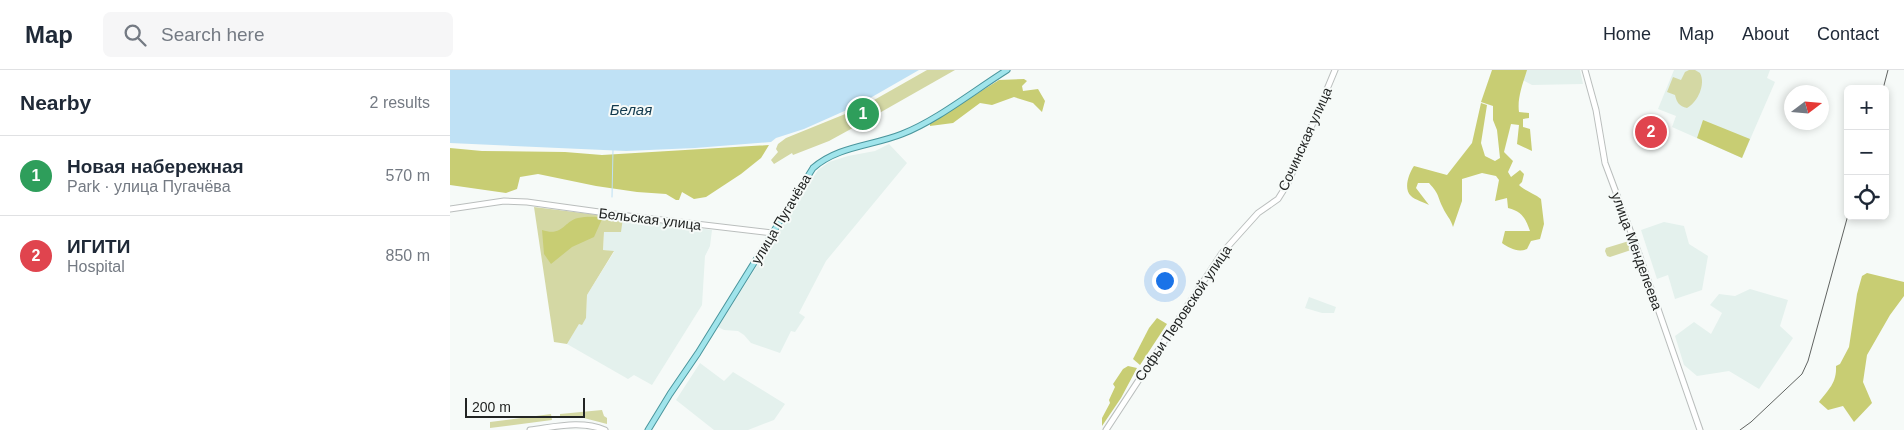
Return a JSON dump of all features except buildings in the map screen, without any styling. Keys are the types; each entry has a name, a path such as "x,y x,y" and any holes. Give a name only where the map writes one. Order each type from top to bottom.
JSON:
{"main road":[{"name":"улица Пугачёва","path":"648,430 807,175 823,159 846,150 876,143 913,129 1007,70"},
{"name":"Сочинская улица","path":"1270,204 1278,199 1288,183 1336,70"},
{"name":"улица Менделеева","path":"1585,70 1596,110 1605,163 1639,254 1700,430"},
{"name":"Бельская улица","path":"450,209 504,202 527,202 646,219 772,233"},
{"name":"Софьи Перовской улица","path":"1106,430 1222,252 1258,213 1270,204"},
{"path":"530,430 575,424 606,430"}],"shaded area":[{"path":"1523,70 1580,70 1583,84 1532,85 1521,79"},
{"path":"1674,70 1770,70 1767,78 1775,82 1742,158 1672,127 1676,116 1658,109"},
{"path":"889,144 907,163 826,261 799,313 805,317 795,332 791,331 780,353 751,343 738,331 724,330 718,327 818,170 829,162 875,151"},
{"path":"623,218 712,230 710,246 705,256 702,305 652,385 634,375 628,379 567,344 579,323 586,318 587,295 614,252 603,250 604,232 620,232"},
{"path":"1664,222 1684,226 1689,244 1708,256 1702,290 1675,299 1668,275 1657,279 1641,230"},
{"path":"1750,289 1788,300 1780,326 1793,338 1759,389 1729,371 1697,376 1684,365 1675,336 1694,322 1711,334 1722,313 1710,305 1719,294 1735,296"},
{"path":"1309,297 1336,307 1334,313 1322,313 1305,308"},
{"path":"700,363 724,381 733,372 785,404 774,420 748,430 714,430 676,400"}],"green space":[{"path":"927,70 955,70 829,141 793,155 792,153 774,164 771,160 778,152 776,149 778,144 786,138 860,108"},
{"path":"1492,70 1527,70 1519,101 1519,112 1529,113 1529,118 1523,119 1523,127 1530,129 1532,151 1517,144 1519,125 1511,124 1504,152 1513,161 1508,172 1511,177 1520,170 1524,174 1519,185 1541,199 1544,224 1540,239 1531,241 1527,249 1524,250 1514,249 1502,243 1505,231 1530,231 1522,216 1517,211 1508,208 1507,198 1495,201 1499,180 1496,176 1482,173 1462,179 1462,201 1453,227 1437,193 1429,183 1418,183 1416,188 1429,205 1413,197 1407,189 1410,173 1414,166 1447,175 1472,143 1481,103 1487,105 1481,143 1485,156 1495,161 1500,158 1497,130 1493,120 1493,106 1481,102"},
{"path":"1695,70 1700,73 1702,82 1698,97 1687,108 1679,104 1675,95 1667,92 1673,77 1681,80 1685,72"},
{"path":"1024,79 1027,81 1022,86 1023,91 1038,89 1045,101 1042,112 1033,103 1014,97 992,105 980,103 953,123 930,126 930,123 999,80"},
{"path":"1703,120 1750,139 1742,158 1697,138"},
{"path":"769,145 761,158 741,174 706,197 694,199 682,192 679,200 676,200 666,194 596,186 538,174 520,177 517,189 506,193 450,185 450,148 482,151 565,152 602,155"},
{"path":"534,207 623,218 621,232 604,232 603,250 614,251 587,295 586,318 582,325 579,324 567,344 554,342"},
{"path":"603,217 594,237 572,247 551,264 544,254 542,230 555,232 578,218"},
{"path":"1629,241 1633,248 1631,250 1610,257 1607,256 1606,248"},
{"path":"1867,273 1904,282 1904,296 1890,315 1867,355 1863,382 1872,403 1854,422 1843,406 1828,410 1819,402 1831,386 1835,377 1836,366 1840,364 1849,347 1857,294 1862,276"},
{"path":"1157,318 1167,324 1140,365 1133,359 1149,328"},
{"path":"1128,366 1137,368 1121,398 1102,426 1102,418 1110,403 1109,400 1115,387 1113,384 1123,369"},
{"path":"602,410 607,418 607,424 580,417 560,417 560,414"},
{"path":"551,414 552,420 490,428 490,422"}],"water":[{"name":"Белая","path":"450,70 919,70 858,105 804,129 776,138 771,142 626,151 450,143"}],"waterway":[{"path":"612,197 613,150"}],"tram line":[{"path":"1884,85 1888,70"},
{"path":"1740,430 1802,374 1808,361 1847,220"}],"place":[{"name":"Новая набережная","path":"863,114"},
{"name":"ИГИТИ","path":"1651,132"}]}
